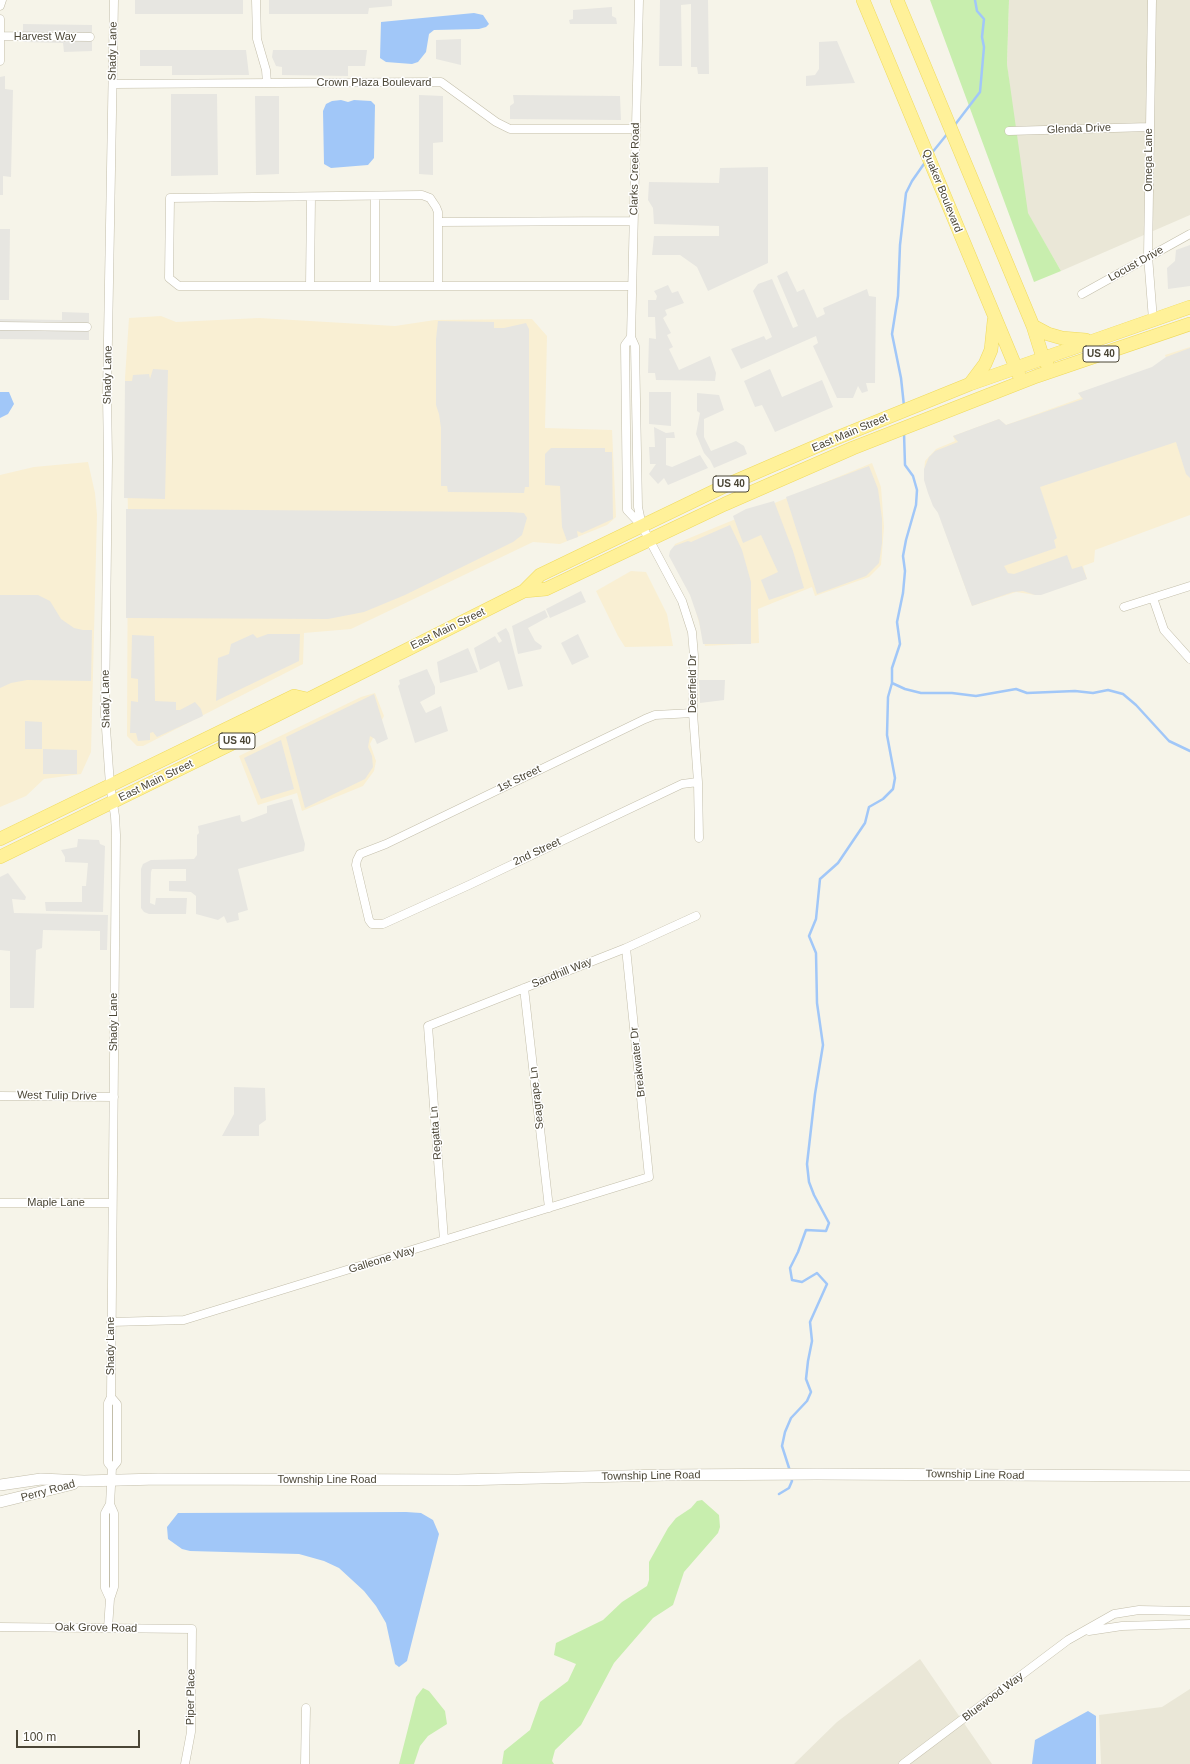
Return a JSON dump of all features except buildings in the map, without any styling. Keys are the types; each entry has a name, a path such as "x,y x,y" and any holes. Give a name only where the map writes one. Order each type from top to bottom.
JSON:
{"main road":[{"name":"Quaker Boulevard","path":"862,0 1022,382"},
{"path":"897,0 1033,326 1043,358 1051,371"},
{"name":"East Main Street","path":"0,857 226,746 229,739 524,591 546,589 645,532 784,460 970,384 1190,307"},
{"path":"970,384 985,364 991,350 994,317"},
{"name":"East Main Street","path":"645,532 920,421 1022,382 1190,324"},
{"path":"1033,326 1048,334 1062,338 1094,340"},
{"name":"East Main Street","path":"0,839 294,696 307,699"}],"street":[{"path":"0,6 2,0"},
{"name":"Shady Lane","path":"112,1480 112,1468 108,1463 108,1403 111,1397 116,835 110,785 105,708 108,464 107,395 114,0"},
{"path":"256,0 257,39 266,70 267,83"},
{"name":"Clarks Creek Road","path":"639,0 631,337 635,346 638,507 645,532"},
{"name":"Omega Lane","path":"1152,0 1148,256 1153,320"},
{"path":"0,19 0,61"},
{"name":"Harvest Way","path":"0,36 90,37"},
{"name":"Crown Plaza Boulevard","path":"113,84 442,82 496,122 510,129 635,129"},
{"name":"Glenda Drive","path":"1009,131 1149,127"},
{"path":"438,286 438,212 430,198 422,195 170,198 169,278 179,286 310,286 374,286 438,286 632,286"},
{"path":"374,286 375,196"},
{"path":"310,286 311,197"},
{"path":"438,222 634,221"},
{"name":"Locust Drive","path":"1082,294 1190,234"},
{"path":"0,326 87,327"},
{"name":"Deerfield Dr","path":"645,532 682,601 689,622 694,656 693,713 698,782 699,838"},
{"path":"1124,607 1190,586"},
{"path":"1153,598 1164,630 1190,659"},
{"name":"1st Street","path":"377,925 372,924 369,920 356,865 360,854 386,844 645,719 654,716 693,713"},
{"name":"2nd Street","path":"377,925 383,924 469,885 682,784 698,782"},
{"name":"Sandhill Way","path":"428,1026 626,948 696,916"},
{"name":"Breakwater Dr","path":"626,948 649,1177"},
{"name":"Seagrape Ln","path":"524,988 549,1208"},
{"name":"Regatta Ln","path":"428,1026 444,1240"},
{"name":"West Tulip Drive","path":"0,1096 114,1097"},
{"name":"Galleone Way","path":"111,1322 184,1320 649,1177"},
{"name":"Maple Lane","path":"0,1203 112,1203"},
{"name":"Township Line Road","path":"84,1481 458,1480 759,1474 1190,1476"},
{"name":"Perry Road","path":"0,1485 41,1479 84,1481"},
{"path":"108,1628 110,1598 114,1587 114,1513 110,1504 112,1480"},
{"name":"Perry Road","path":"0,1502 84,1481"},
{"name":"Bluewood Way","path":"903,1764 1068,1640 1114,1614 1139,1610 1190,1611"},
{"name":"Bluewood Way","path":"1084,1631 1122,1626 1190,1624"},
{"name":"Oak Grove Road","path":"0,1627 192,1629"},
{"name":"Piper Place","path":"185,1764 191,1732 192,1629"},
{"path":"306,1708 306,1764"}],"shaded area":[{"path":"135,0 243,0 243,14 135,14"},
{"path":"269,0 392,0 392,6 369,8 368,14 269,14"},
{"path":"660,0 708,0 709,74 698,74 697,67 691,67 691,4 681,5 682,66 659,66"},
{"path":"1009,0 1190,0 1190,215 1061,271 1023,205 1007,64"},
{"path":"612,7 612,16 616,18 617,24 570,24 569,20 573,19 573,10"},
{"path":"23,24 92,25 92,51 64,52 63,43 23,42"},
{"path":"461,39 461,65 436,59 436,40"},
{"path":"837,41 855,83 806,86 806,76 815,75 819,69 819,42"},
{"path":"140,50 246,50 249,75 172,75 172,66 140,66"},
{"path":"273,50 367,50 365,66 348,66 348,76 282,75 282,67 276,66 272,57"},
{"path":"5,76 5,89 13,90 11,177 3,176 3,195 0,195 0,77"},
{"path":"171,94 217,94 218,175 171,176"},
{"path":"419,95 443,96 443,142 433,143 433,175 419,174"},
{"path":"513,95 620,96 621,120 510,119 510,106 514,103"},
{"path":"255,96 279,96 279,174 256,175"},
{"path":"768,167 768,263 708,291 697,267 680,255 652,255 654,236 719,236 719,226 654,224 653,208 648,200 649,182 719,183 720,168"},
{"path":"0,229 10,229 9,300 0,300"},
{"path":"1190,245 1190,286 1168,289 1167,268 1175,261 1176,250"},
{"path":"787,271 797,292 804,289 817,318 825,314 823,308 867,289 869,296 876,297 875,383 866,383 868,391 862,393 858,386 853,398 837,398 813,346 818,343 816,336 741,369 731,349 764,336 766,340 772,337 753,291 758,284 772,279 793,328 798,326 777,276"},
{"path":"668,285 672,293 678,291 684,303 665,310 667,315 663,318 671,333 667,335 673,347 669,349 679,370 710,356 716,373 715,381 656,380 655,373 648,373 649,338 656,339 655,317 648,317 648,300 656,300 657,296 654,291"},
{"path":"62,312 89,313 89,340 0,339 0,319 62,320"},
{"path":"161,316 176,322 259,318 395,326 435,320 532,319 547,336 545,428 612,430 616,517 607,525 560,544 533,542 351,629 304,633 303,664 143,746 137,746 127,736 128,513 125,378 129,318"},
{"path":"438,321 494,322 494,328 504,328 526,323 529,329 529,487 525,487 524,493 448,492 447,486 441,486 441,428 436,405 436,339"},
{"path":"1190,347 1190,515 1095,550 1094,562 1083,566 1087,579 1036,595 1016,592 972,606 924,473 925,461 936,449 955,441 953,436 999,419 1006,425 1081,398 1079,393 1151,369 1167,361 1165,355"},
{"path":"1190,348 1190,478 1186,474 1176,442 1040,487 1057,538 1054,540 1056,548 1004,566 1008,573 1014,574 1067,555 1072,569 1082,566 1087,579 1041,595 1035,595 1023,591 1013,592 972,606 938,513 933,506 924,480 924,469 929,457 935,451 958,442 953,436 999,419 1006,425 1083,399 1078,393 1152,367 1166,357"},
{"path":"153,369 168,370 165,499 124,498 125,381 132,381 133,375 149,374 150,379"},
{"path":"770,369 782,397 822,380 833,407 775,432 762,405 755,407 744,381"},
{"path":"649,392 671,392 671,426 649,424"},
{"path":"697,393 719,395 724,410 704,419 704,437 711,451 736,441 744,446 747,454 714,468 704,453 696,434 700,413 697,411"},
{"path":"654,427 666,433 674,432 675,438 666,438 666,465 672,467 700,455 708,468 668,485 664,478 658,484 649,474 656,464 650,464 649,447 655,447"},
{"path":"551,448 605,448 605,452 612,452 613,519 582,533 577,531 578,537 567,541 562,527 560,486 545,485 545,454"},
{"path":"88,462 95,493 97,515 91,752 81,774 44,779 26,796 0,807 0,475 34,467"},
{"path":"872,463 881,487 884,527 881,565 869,577 815,596 812,587 758,609 759,643 705,646 692,596 671,554 675,544"},
{"path":"869,466 878,489 882,519 882,543 879,563 866,576 817,594 786,497"},
{"path":"774,501 793,551 804,588 769,600 761,580 778,572 761,535 743,543 733,516 746,509"},
{"path":"126,509 509,512 524,513 527,518 522,535 513,542 405,595 364,612 328,619 126,618"},
{"path":"730,525 742,550 751,582 751,644 703,644 699,621 690,595 669,556 670,551 674,546 688,541 691,542"},
{"path":"631,571 646,572 667,614 673,646 625,647 618,636 596,591"},
{"path":"581,591 586,602 550,618 546,609"},
{"path":"0,595 38,595 50,601 61,619 74,628 92,630 91,681 27,680 11,683 0,688"},
{"path":"545,610 548,617 528,628 535,641 542,646 541,649 518,654 512,626"},
{"path":"506,628 509,633 523,686 508,690 499,661 480,670 474,648 495,636 499,643 502,641 497,633"},
{"path":"253,634 257,638 268,634 300,634 299,661 216,701 218,658 229,654 231,644"},
{"path":"578,634 589,657 572,665 561,643"},
{"path":"132,635 154,636 155,701 176,702 176,710 180,710 195,702 201,709 203,716 157,737 153,732 150,733 150,740 138,741 136,733 130,733 131,701 138,702 138,679 131,678"},
{"path":"468,648 478,672 440,683 437,662"},
{"path":"427,669 435,687 435,694 420,702 426,713 441,706 448,731 415,743 398,686 400,684 399,680"},
{"path":"699,680 725,680 724,700 700,703"},
{"path":"375,693 384,716 370,744 376,761 374,771 363,786 302,811 297,793 258,805 239,756 361,697"},
{"path":"374,694 388,739 377,744 375,739 370,736 368,747 372,756 373,767 365,779 305,808 286,737"},
{"path":"25,721 42,722 42,749 25,749"},
{"path":"281,740 294,789 261,799 244,758"},
{"path":"43,749 77,750 77,774 43,774"},
{"path":"292,799 305,844 304,851 238,869 248,910 238,913 239,920 227,923 224,916 218,920 196,914 196,896 191,892 169,891 169,881 186,881 186,869 152,869 150,903 155,905 156,898 187,898 186,914 149,914 144,912 141,908 141,869 143,864 151,860 194,859 197,855 197,835 199,833 198,826 240,815 241,821 243,822 267,813 267,806"},
{"path":"78,839 99,840 100,844 105,846 103,912 46,911 45,902 82,902 82,886 86,886 88,863 65,862 65,857 61,850 77,847"},
{"path":"8,873 26,897 25,900 12,899 14,913 108,915 107,950 100,950 100,931 43,930 42,948 36,950 34,1008 10,1008 10,951 0,950 0,877"},
{"path":"234,1087 265,1088 266,1120 259,1125 259,1136 222,1136 234,1114"},
{"path":"920,1659 992,1764 794,1764 837,1722"},
{"path":"1190,1689 1190,1764 1101,1764 1099,1715 1162,1707"}],"green space":[{"path":"930,0 1009,0 1007,64 1028,213 1061,271 1034,282"},
{"path":"702,1500 719,1515 720,1527 718,1533 684,1572 673,1605 653,1618 614,1663 581,1725 555,1750 552,1761 554,1764 502,1764 504,1751 530,1730 540,1702 568,1681 576,1664 554,1655 556,1643 603,1620 622,1602 647,1586 649,1580 649,1562 668,1528 676,1518 691,1508 697,1501"},
{"path":"423,1688 429,1691 445,1711 447,1724 428,1736 420,1746 414,1764 399,1764 416,1697"}],"water":[{"path":"474,13 483,15 489,24 486,27 479,29 434,30 429,34 426,52 418,62 412,64 386,62 380,58 381,22"},
{"path":"341,100 348,102 354,100 371,101 375,105 374,158 368,165 331,168 324,164 323,111 326,104 332,101"},
{"path":"0,392 9,392 14,404 8,414 0,418"},
{"path":"178,1513 421,1513 433,1520 439,1534 407,1661 399,1667 395,1664 386,1623 376,1606 364,1591 339,1568 324,1561 299,1554 190,1551 182,1549 168,1539 167,1527"},
{"path":"1088,1711 1096,1716 1096,1764 1032,1764 1035,1740"}],"waterway":[{"path":"954,126 980,92 984,47 982,37 984,19 977,11 975,0"},
{"path":"931,154 948,133"},
{"path":"904,406 901,378 892,334 898,296 900,245 906,193 912,181 926,161"},
{"path":"790,1471 782,1446 785,1432 791,1418 807,1401 811,1392 806,1379 812,1341 810,1322 827,1284 817,1273 802,1282 792,1280 790,1268 806,1230 826,1231 829,1223 814,1195 809,1182 807,1164 815,1094 823,1045 817,1003 816,953 809,936 816,919 820,879 838,863 865,823 869,807 883,799 893,789 895,778 887,735 888,697 892,683 892,668 900,644 897,622 903,593 905,571 903,556 916,505 917,490 913,476 905,465 904,433"},
{"path":"892,683 905,689 921,693 952,693 976,696 1016,689 1027,693 1075,691 1093,693 1108,690 1123,694 1136,705 1169,741 1190,751"},
{"path":"779,1494 789,1488 792,1481 791,1477"}]}
